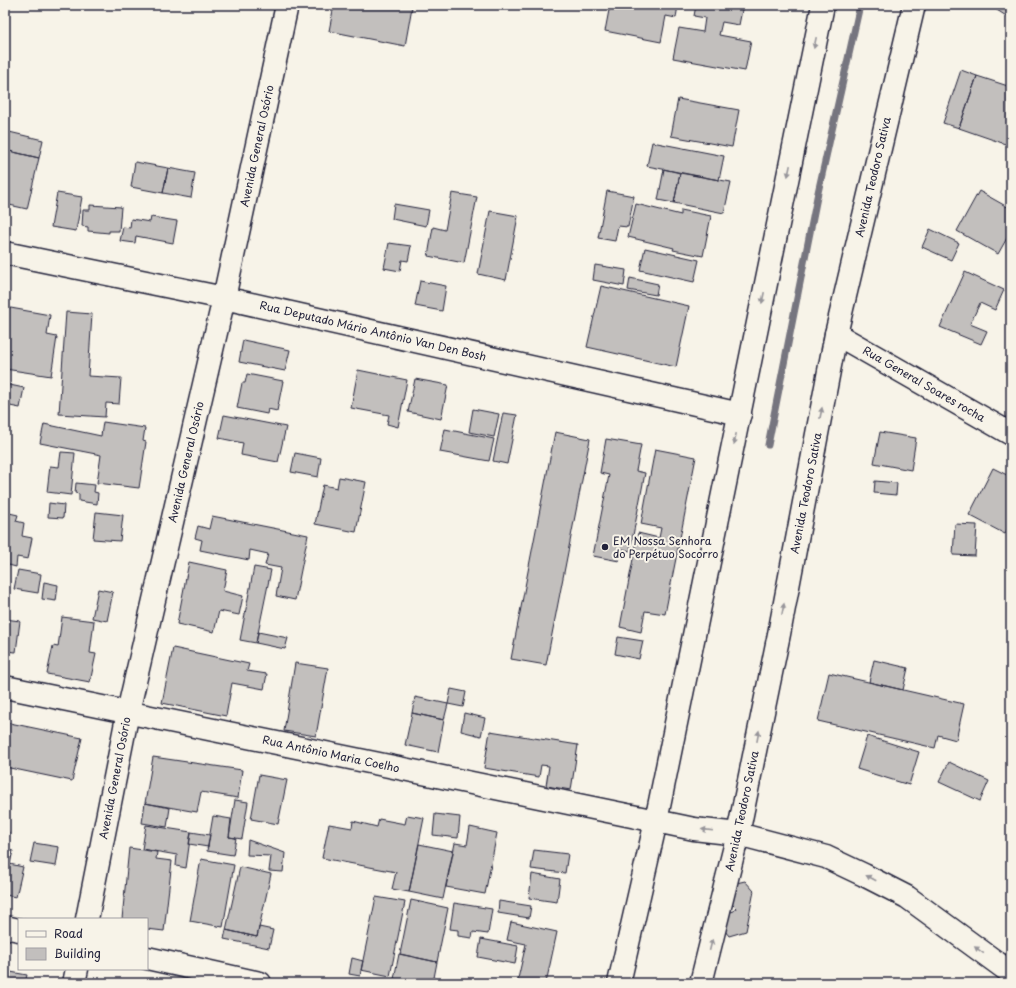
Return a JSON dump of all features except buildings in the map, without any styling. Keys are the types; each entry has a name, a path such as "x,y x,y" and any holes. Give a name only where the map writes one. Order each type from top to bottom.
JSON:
{"street":[{"name":"Avenida General Osório","path":"87,918 128,712 224,298 287,5"},
{"path":"619,983 656,820 823,5"},
{"name":"Avenida Teodoro Sativa","path":"702,983 738,834 780,626 836,334 914,5"},
{"name":"Rua Deputado Mário Antônio Van Den Bosh","path":"5,253 224,298 740,414"},
{"name":"Rua General Soares rocha","path":"836,334 1011,434"},
{"name":"Rua Antônio Maria Coelho","path":"5,687 694,828 738,834 826,857 907,897 1011,972"},
{"path":"5,927 18,930"},
{"path":"148,958 260,983"},
{"path":"74,983 77,970"}],"waterway":[{"path":"768,445 817,197 860,5"}],"place":[{"name":"EM Nossa Senhora do Perpétuo Socorro","path":"605,547"}]}
